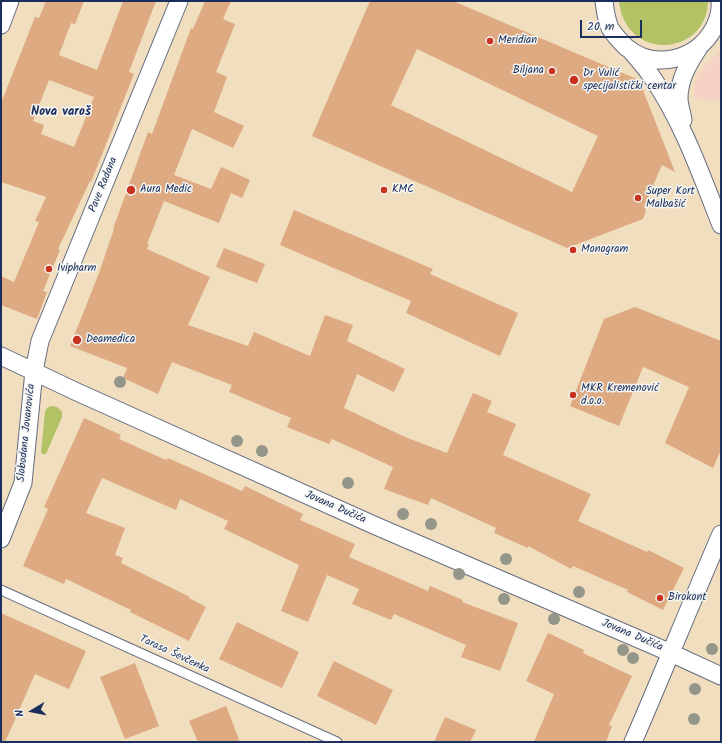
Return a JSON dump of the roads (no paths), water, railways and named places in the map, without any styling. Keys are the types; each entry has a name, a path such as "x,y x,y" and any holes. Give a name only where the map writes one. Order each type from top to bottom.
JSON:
{"street":[{"path":"1,25 10,1"},
{"name":"Pave Radana","path":"34,371 40,341 179,1"},
{"path":"594,1 605,8 610,29 619,41 631,51 652,75 668,102 686,140 721,225"},
{"path":"686,140 679,99 682,79 687,66 698,48 710,36 717,21 720,1"},
{"path":"631,51 644,58 670,60 683,57 698,48"},
{"name":"Jovana Dučića","path":"1,356 77,392 376,526 721,676"},
{"name":"Slobodana Jovanovića","path":"1,539 23,483 34,371"},
{"name":"Jovana Dučića","path":"671,653 679,630 721,534"},
{"path":"633,742 671,653"}],"lane":[{"name":"Tarasa Ševčenka","path":"1,590 337,742"}],"place":[{"name":"Meridian","path":"490,41"},
{"name":"Biljana","path":"552,71"},
{"name":"Dr Vulić specijalistički centar","path":"574,80"},
{"name":"Aura Medic","path":"131,190"},
{"name":"KMC","path":"384,190"},
{"name":"Super Kort Malbašić","path":"638,198"},
{"name":"Monogram","path":"573,250"},
{"name":"Ivipharm","path":"49,269"},
{"name":"Deamedica","path":"77,340"},
{"name":"MKR Kremenović d.o.o.","path":"573,395"},
{"name":"Birokont","path":"660,598"}],"district":[{"name":"Nova varoš","path":"61,113"}]}
